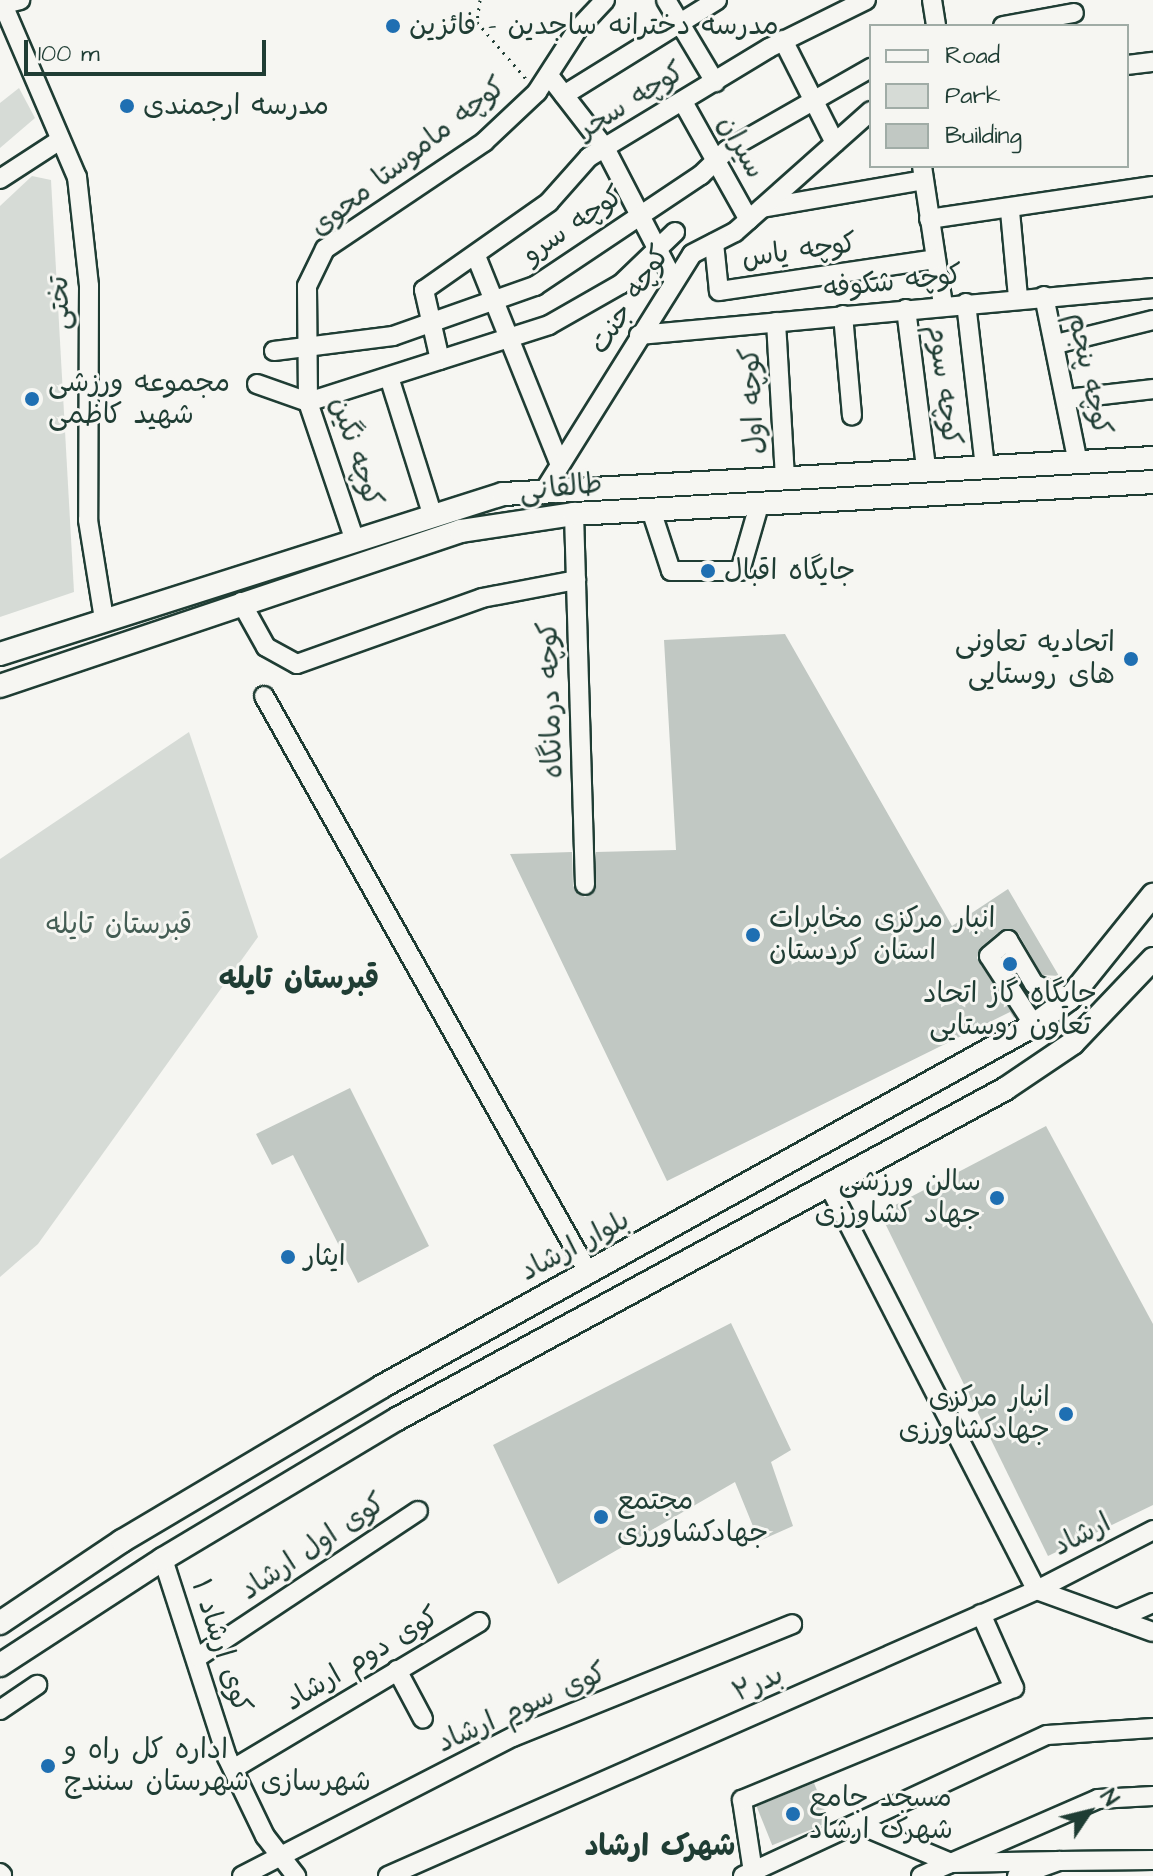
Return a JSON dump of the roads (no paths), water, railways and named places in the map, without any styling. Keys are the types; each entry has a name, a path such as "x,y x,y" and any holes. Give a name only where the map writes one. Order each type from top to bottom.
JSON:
{"main road":[{"name":"طالقانی","path":"0,654 432,513 503,494 926,468 1153,458"},
{"path":"1089,462 1099,487"},
{"name":"طالقانی","path":"0,686 241,602 461,531 574,514 1153,482"},
{"path":"104,619 116,645"},
{"name":"بلوار ارشاد","path":"0,1623 243,1467 1034,1025 1069,999 1153,895"},
{"path":"0,1665 163,1559 397,1419 830,1188 1005,1089 1073,1043 1153,959"},
{"path":"613,1259 630,1294"}],"street":[{"name":"کوچه ماموستا محوی","path":"307,286 325,249 484,142 537,92 550,77 577,30 605,0"},
{"path":"666,0 715,82"},
{"path":"564,95 677,22 717,0"},
{"name":"کوچه سحر","path":"440,360 424,290 549,202 589,157 783,40 866,0"},
{"path":"932,0 936,24"},
{"name":"تختی","path":"6,2 77,177 89,286 88,520 104,619"},
{"path":"1014,24 1074,13"},
{"path":"783,40 835,143"},
{"path":"1129,65 1153,62"},
{"name":"کوچه سرو","path":"274,351 393,336 498,303 572,265 788,111 869,69"},
{"path":"550,77 605,148 674,281"},
{"name":"سیران","path":"683,102 716,161 755,214"},
{"name":"کوچه جنت","path":"544,491 559,462 692,254 714,243 755,214 869,113"},
{"path":"0,179 60,140"},
{"path":"755,214 923,173 943,305"},
{"path":"929,219 1010,211 1153,186"},
{"path":"1010,211 1018,298"},
{"path":"257,384 308,402 549,325 621,284 675,232"},
{"name":"کوچه یاس","path":"714,243 719,291 935,259"},
{"path":"476,256 512,335 559,462"},
{"name":"کوچه نگین","path":"307,286 308,402 354,538"},
{"name":"کوچه شکوفه","path":"639,335 1153,288"},
{"name":"کوچه پنجم","path":"1044,296 1067,399 1089,462"},
{"path":"966,303 985,467"},
{"name":"کوچه سوم","path":"906,309 926,468"},
{"path":"843,315 852,416"},
{"path":"1056,344 1153,320"},
{"name":"کوچه اول","path":"776,322 785,477"},
{"path":"389,377 432,513"},
{"path":"1067,399 1153,389"},
{"path":"651,510 671,571 740,571 759,505"},
{"name":"کوچه درمانگاه","path":"574,514 585,885"},
{"path":"241,602 266,647 297,664 482,598 576,580"},
{"path":"264,696 588,1272"},
{"path":"1034,1025 989,956 1008,940 1034,984 1069,999"},
{"path":"830,1188 1037,1590 1153,1632"},
{"name":"کوی اول ارشاد","path":"198,1657 418,1511"},
{"name":"ارشاد","path":"1037,1590 1153,1530"},
{"name":"کوی ارشاد ۱","path":"163,1559 233,1769 265,1836 296,1876"},
{"name":"بدر۲","path":"388,1876 1037,1590"},
{"path":"1117,1619 1153,1603"},
{"path":"981,1614 1014,1688 742,1800 748,1874 1047,1735 1153,1728"},
{"name":"کوی دوم ارشاد","path":"233,1769 480,1622"},
{"name":"کوی سوم ارشاد","path":"242,1876 513,1737 792,1624"},
{"path":"397,1670 423,1719"},
{"path":"0,1710 37,1685"},
{"path":"921,1876 1098,1799 1153,1796"},
{"path":"858,1824 951,1863 1153,1860"},
{"path":"1017,1876 1059,1861"}],"place":[{"name":"مدرسه دخترانه ساجدین - فائزین","path":"393,26"},
{"name":"مدرسه ارجمندی","path":"127,106"},
{"name":"مجموعه ورزشی شهید کاظمی","path":"32,399"},
{"name":"جایگاه اقبال","path":"708,571"},
{"name":"اتحادیه تعاونی های روستایی","path":"1131,659"},
{"name":"انبار مرکزی مخابرات استان کردستان","path":"753,935"},
{"name":"جایگاه گاز اتحاد تعاون روستایی","path":"1010,964"},
{"name":"سالن ورزشی جهاد کشاورزی","path":"997,1198"},
{"name":"ایثار","path":"288,1257"},
{"name":"انبار مرکزی جهادکشاورزی","path":"1066,1414"},
{"name":"مجتمع جهادکشاورزی","path":"601,1517"},
{"name":"اداره کل راه و شهرسازی شهرستان سنندج","path":"48,1766"},
{"name":"مسجد جامع شهرک ارشاد","path":"793,1814"}],"district":[{"name":"قبرستان تایله","path":"299,979"},
{"name":"شهرک ارشاد","path":"660,1846"}]}
